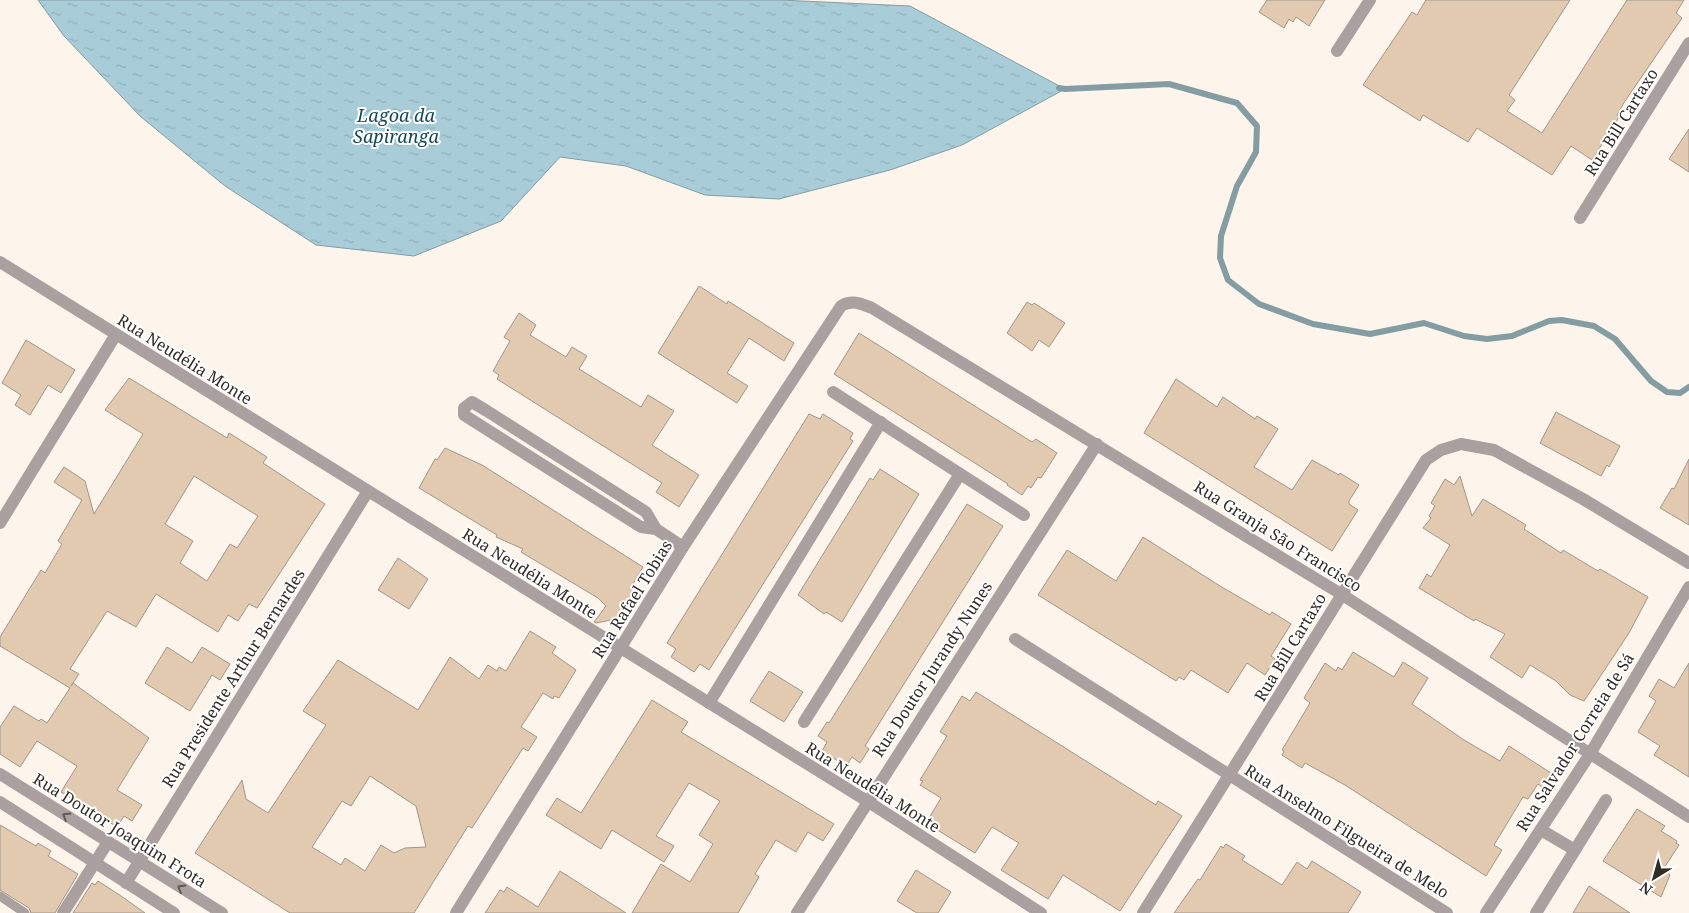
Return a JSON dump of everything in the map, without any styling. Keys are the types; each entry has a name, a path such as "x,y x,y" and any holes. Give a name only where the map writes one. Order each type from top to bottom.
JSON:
{"street":[{"path":"1337,50 1370,0"},
{"name":"Rua Bill Cartaxo","path":"1580,218 1689,42"},
{"name":"Rua Neudélia Monte","path":"0,262 115,336 867,801 1040,913"},
{"name":"Rua Granja São Francisco","path":"842,306 848,302 856,302 872,308 1341,594 1689,816"},
{"name":"Rua Rafael Tobias","path":"456,913 683,547 842,306"},
{"path":"0,522 115,336"},
{"path":"833,392 1024,515"},
{"path":"656,529 641,527 632,522 464,416 464,408 472,402 487,411 646,512 656,529 683,547"},
{"path":"709,704 880,422"},
{"name":"Rua Doutor Jurandy Nunes","path":"797,913 1097,444"},
{"name":"Rua Bill Cartaxo","path":"1143,913 1231,776 1341,594 1426,460 1441,450 1461,444 1494,450 1583,499 1689,563"},
{"path":"804,722 960,474"},
{"name":"Rua Presidente Arthur Bernardes","path":"126,883 368,491"},
{"name":"Rua Salvador Correia de Sá","path":"1486,913 1590,754 1689,587"},
{"name":"Rua Anselmo Filgueira de Melo","path":"1015,639 1447,913"},
{"name":"Rua Doutor Joaquim Frota","path":"0,774 222,913"},
{"path":"1536,913 1606,800"},
{"path":"0,802 174,913"},
{"path":"1541,830 1575,850"},
{"path":"62,913 108,842"}],"lane":[{"path":"0,896 25,913"}],"water":[{"name":"Lagoa da Sapiranga","path":"38,0 780,0 910,6 1065,89 962,145 890,170 779,199 705,195 626,166 560,157 501,221 414,256 316,245 225,186 140,116 64,36"}],"building":[{"path":"1267,0 1325,0 1309,26 1296,17 1293,22 1289,19 1284,28 1259,12"},
{"path":"1426,0 1570,0 1509,95 1515,100 1507,111 1542,133 1627,0 1684,0 1676,13 1682,18 1625,101 1617,115 1619,117 1592,160 1571,146 1552,175 1477,128 1468,142 1423,115 1420,121 1363,85 1412,12 1417,15"},
{"path":"1689,129 1689,172 1669,159"},
{"path":"699,286 727,304 728,301 794,343 784,361 749,338 727,373 748,386 737,403 658,353"},
{"path":"1027,302 1032,305 1034,303 1065,323 1049,347 1039,340 1032,351 1007,333"},
{"path":"519,313 536,325 530,335 566,357 572,347 587,356 579,369 641,407 648,395 674,411 652,445 699,475 679,507 656,492 662,483 497,379 499,375 493,371 510,341 504,337"},
{"path":"859,333 1032,442 1036,439 1057,453 1041,478 1038,477 1031,488 1028,486 1022,495 1008,484 834,374"},
{"path":"26,340 75,370 61,393 48,385 30,415 15,405 21,395 2,383"},
{"path":"129,378 227,438 229,433 267,457 263,463 325,504 257,608 249,604 238,621 228,615 218,632 156,594 136,627 107,611 70,669 79,674 73,683 149,738 117,790 142,805 132,821 124,816 117,827 61,792 77,766 37,741 20,767 0,754 0,727 14,706 39,721 41,719 47,723 70,688 0,646 0,637 41,570 45,573 62,544 58,541 82,500 54,482 64,467 85,481 94,514 143,434 105,410","holes":["194,476 258,516 237,548 230,544 207,581 180,563 193,541 165,524"]},
{"path":"1176,379 1217,407 1223,397 1255,419 1257,416 1278,429 1254,467 1292,490 1312,460 1339,475 1340,473 1359,485 1349,501 1349,504 1358,510 1332,551 1144,433"},
{"path":"1556,412 1620,446 1609,467 1607,465 1601,476 1540,443"},
{"path":"809,414 820,419 823,414 853,433 850,439 853,441 709,670 700,664 694,672 671,657 676,649 667,643"},
{"path":"445,448 482,465 643,567 630,589 636,593 621,618 594,622 606,606 598,598 521,552 523,549 496,537 497,535 419,488 435,459 437,460"},
{"path":"1689,459 1689,525 1660,508 1672,488 1674,489"},
{"path":"880,469 919,494 842,622 826,612 824,614 798,595 870,478 873,480"},
{"path":"1460,476 1472,516 1483,499 1526,525 1524,529 1561,553 1563,550 1648,597 1629,633 1584,701 1570,695 1556,681 1530,665 1522,678 1490,657 1505,634 1475,619 1474,621 1419,588 1427,574 1431,577 1450,545 1423,528 1431,518 1429,516 1435,506 1431,503 1445,479 1454,485"},
{"path":"967,504 1003,526 865,746 869,749 860,763 852,757 846,766 822,751 827,742 818,736 827,722 829,723"},
{"path":"1143,537 1220,586 1270,615 1272,612 1291,624 1271,656 1275,659 1265,675 1247,663 1228,693 1191,670 1184,680 1179,677 1176,681 1038,595 1067,550 1116,581"},
{"path":"398,558 428,579 409,609 378,590"},
{"path":"530,631 556,647 552,653 576,670 559,698 554,696 553,699 543,693 521,727 537,737 528,751 523,748 472,828 468,826 414,913 290,913 195,853 242,780 246,799 268,813 326,725 303,711 338,660 418,710 450,657 479,679 488,665 497,671 499,667 506,671","holes":["370,776 416,806 426,847 405,848 394,853 381,845 365,871 345,858 341,865 312,847 342,801 351,806"]},
{"path":"167,647 192,663 202,647 230,664 220,680 212,675 190,711 145,683"},
{"path":"1353,652 1394,677 1403,662 1428,678 1412,704 1464,740 1500,761 1509,746 1551,773 1542,787 1538,784 1528,799 1523,797 1494,845 1502,850 1486,876 1345,785 1305,763 1302,768 1282,755 1284,751 1282,750 1310,703 1304,698 1325,663 1336,671 1338,667 1342,670"},
{"path":"1689,663 1689,777 1654,755 1660,746 1638,732 1656,701 1649,696 1659,679 1674,688"},
{"path":"769,671 803,692 784,722 750,701"},
{"path":"976,692 1156,805 1158,801 1182,816 1120,911 1063,875 1048,899 1001,870 1019,843 992,827 975,853 926,823 941,798 920,785 923,781 920,780 947,736 940,732 962,696 970,701"},
{"path":"652,700 688,722 681,732 834,824 823,841 808,832 796,852 776,840 755,874 759,877 738,913 632,913 661,864 690,882 713,844 699,835 720,801 689,783 656,836 674,846 664,862 612,830 601,849 546,815 557,798 581,813"},
{"path":"1637,809 1665,826 1661,831 1677,841 1676,843 1679,845 1664,868 1670,875 1661,897 1603,861"},
{"path":"0,825 36,846 38,843 51,851 48,856 78,874 55,913 31,913 29,908 0,890"},
{"path":"1226,844 1245,856 1242,860 1282,885 1297,862 1307,869 1312,861 1361,892 1348,913 1174,913 1198,879 1200,880 1221,846 1223,848"},
{"path":"916,870 951,892 938,913 917,913 897,901"},
{"path":"560,871 626,913 485,913 500,890 504,892 507,887 538,907"},
{"path":"98,881 145,913 73,913 92,883 95,885"},
{"path":"1589,886 1630,913 1573,913"}],"waterway":[{"path":"1059,88 1169,84 1237,103 1257,126 1256,152 1237,186 1221,236 1220,258 1228,280 1259,304 1313,324 1370,334 1424,323 1464,336 1487,339 1512,336 1549,321 1562,320 1594,326 1615,339 1651,381 1667,392 1680,393 1689,387"}]}
